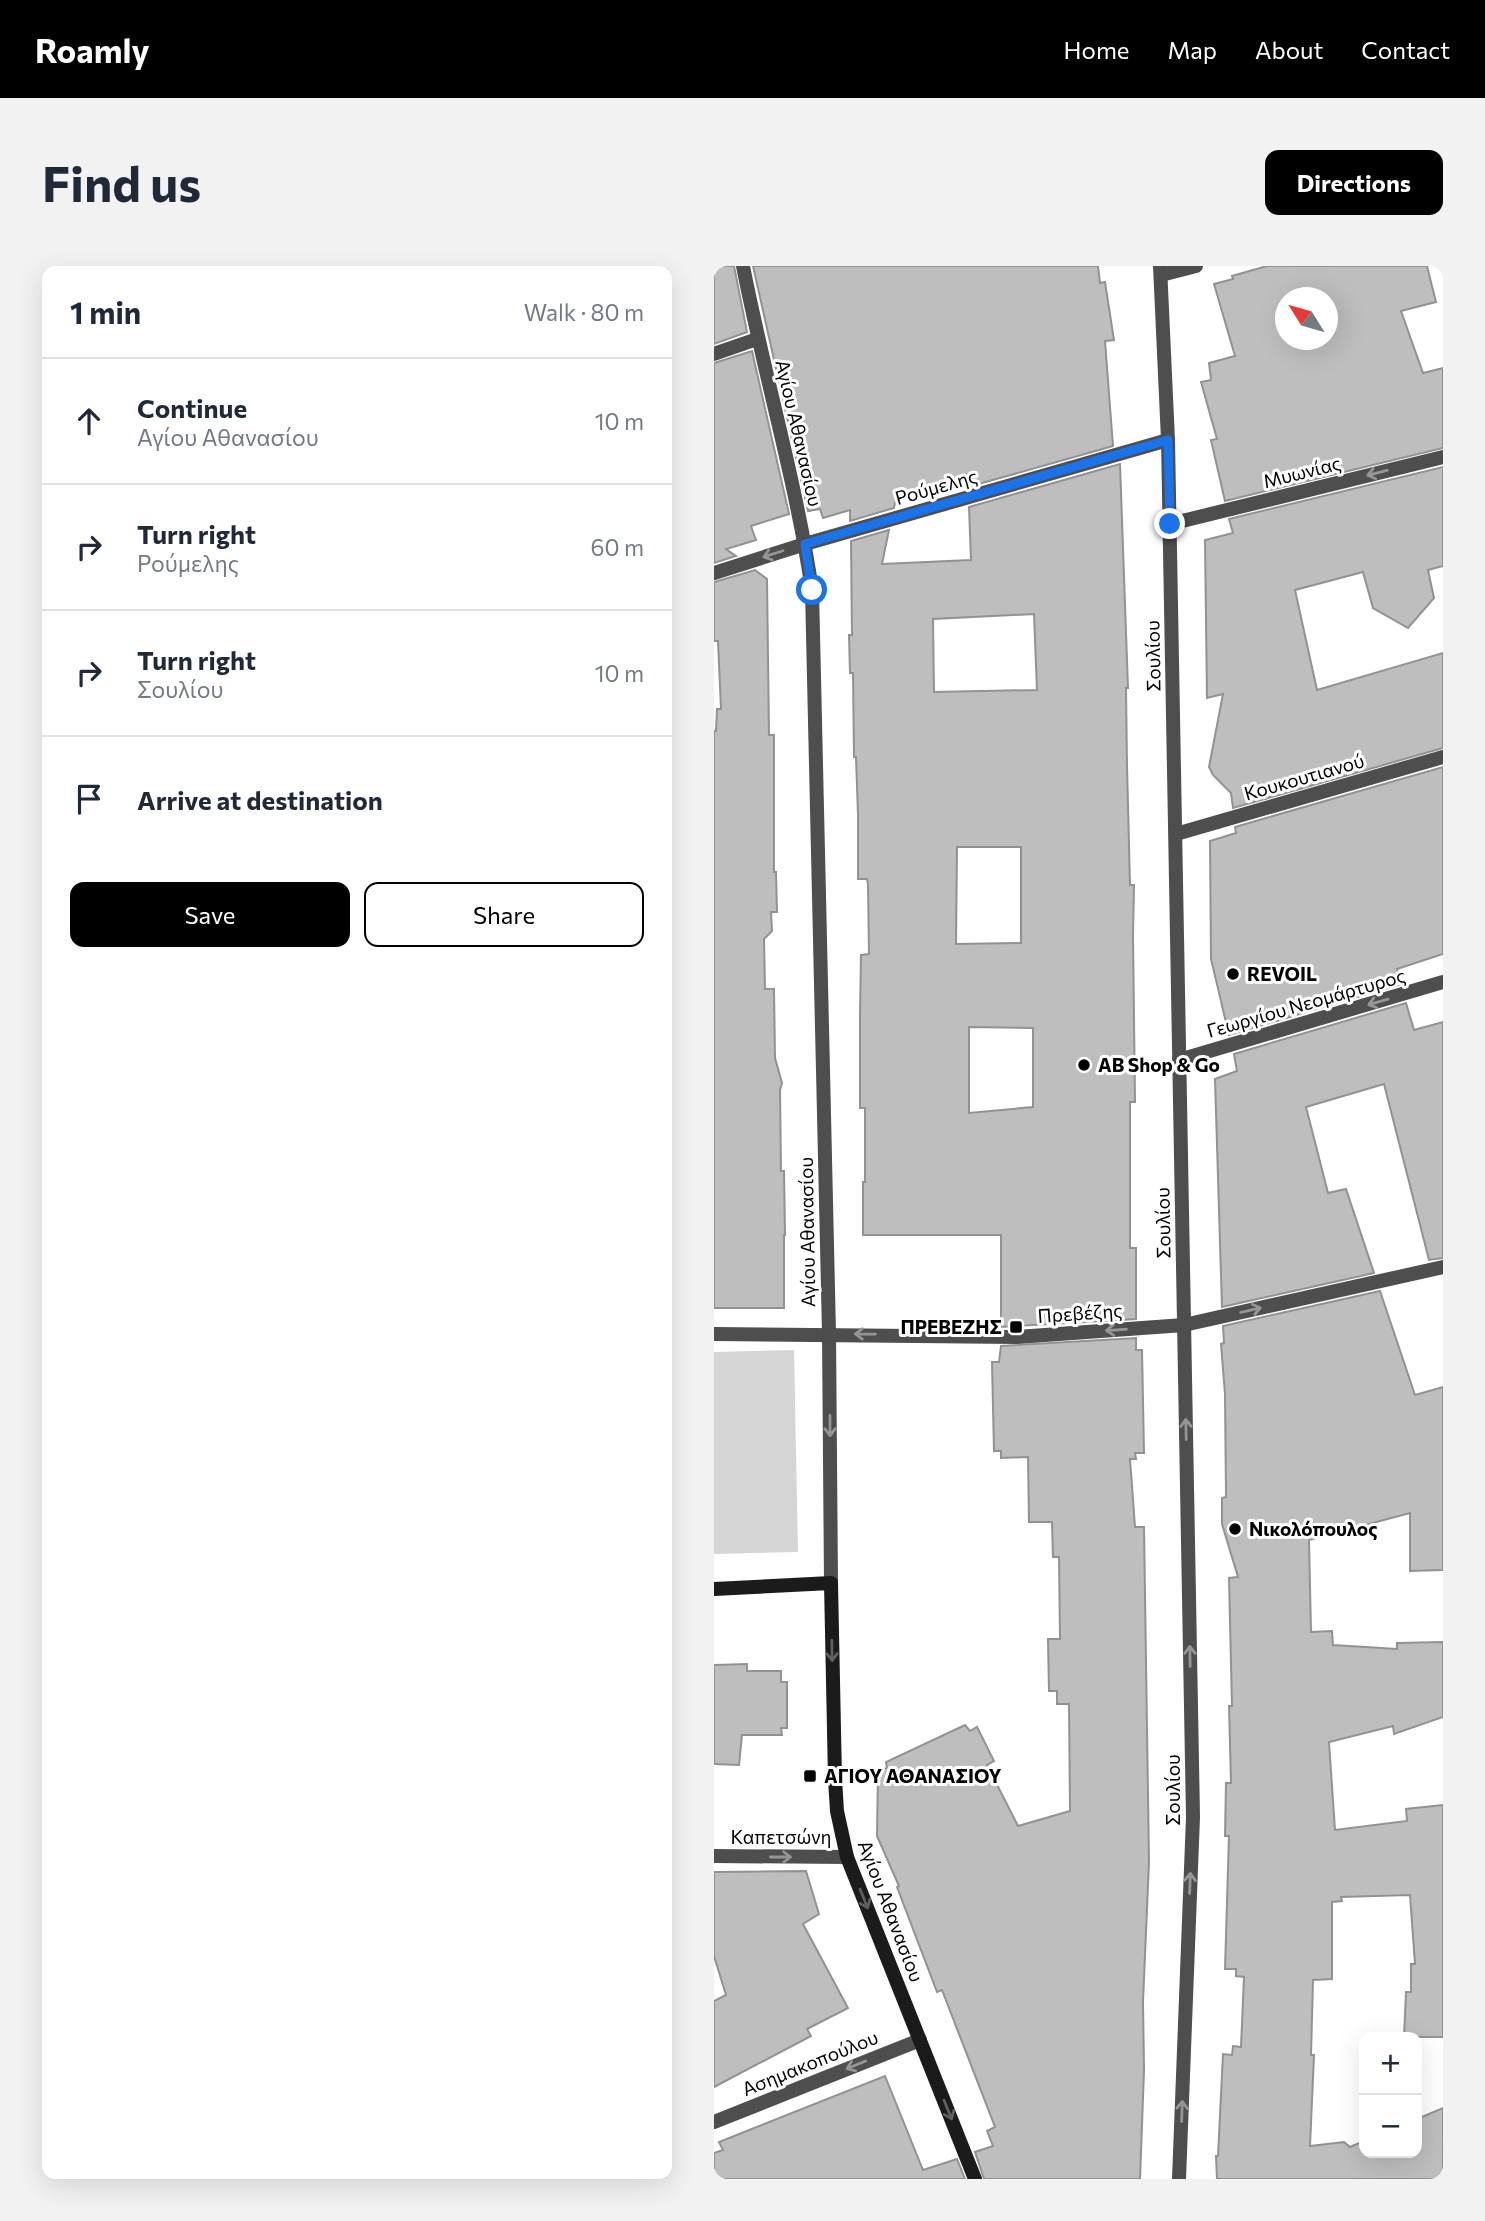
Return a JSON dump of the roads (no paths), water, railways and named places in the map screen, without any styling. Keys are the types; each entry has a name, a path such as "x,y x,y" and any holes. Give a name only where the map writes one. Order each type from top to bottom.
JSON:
{"street":[{"name":"Αγίου Αθανασίου","path":"743,266 805,544 812,590 837,1811 847,1857 975,2179"},
{"path":"1160,271 1196,266"},
{"name":"Σουλίου","path":"1160,271 1170,524 1193,1817 1179,2179"},
{"path":"714,354 757,338"},
{"name":"Ρούμελης","path":"714,573 805,544 1168,440"},
{"name":"Μυωνίας","path":"1170,524 1443,457"},
{"name":"Κουκουτιανού","path":"1176,834 1443,757"},
{"name":"Γεωργίου Νεομάρτυρος","path":"1179,1060 1443,982"},
{"name":"Πρεβέζης","path":"714,1334 829,1333 1017,1337 1184,1325 1443,1267"},
{"path":"714,1589 831,1583"},
{"name":"Καπετσώνη","path":"714,1856 847,1857"},
{"name":"Ασημακοπούλου","path":"714,2122 920,2040"}],"place":[{"name":"REVOIL","path":"1233,974"},
{"name":"AB Shop & Go","path":"1084,1065"},
{"name":"ΠΡΕΒΕΖΗΣ","path":"1016,1327"},
{"name":"Νικολόπουλος","path":"1235,1529"},
{"name":"ΑΓΙΟΥ ΑΘΑΝΑΣΙΟΥ","path":"810,1776"}]}
